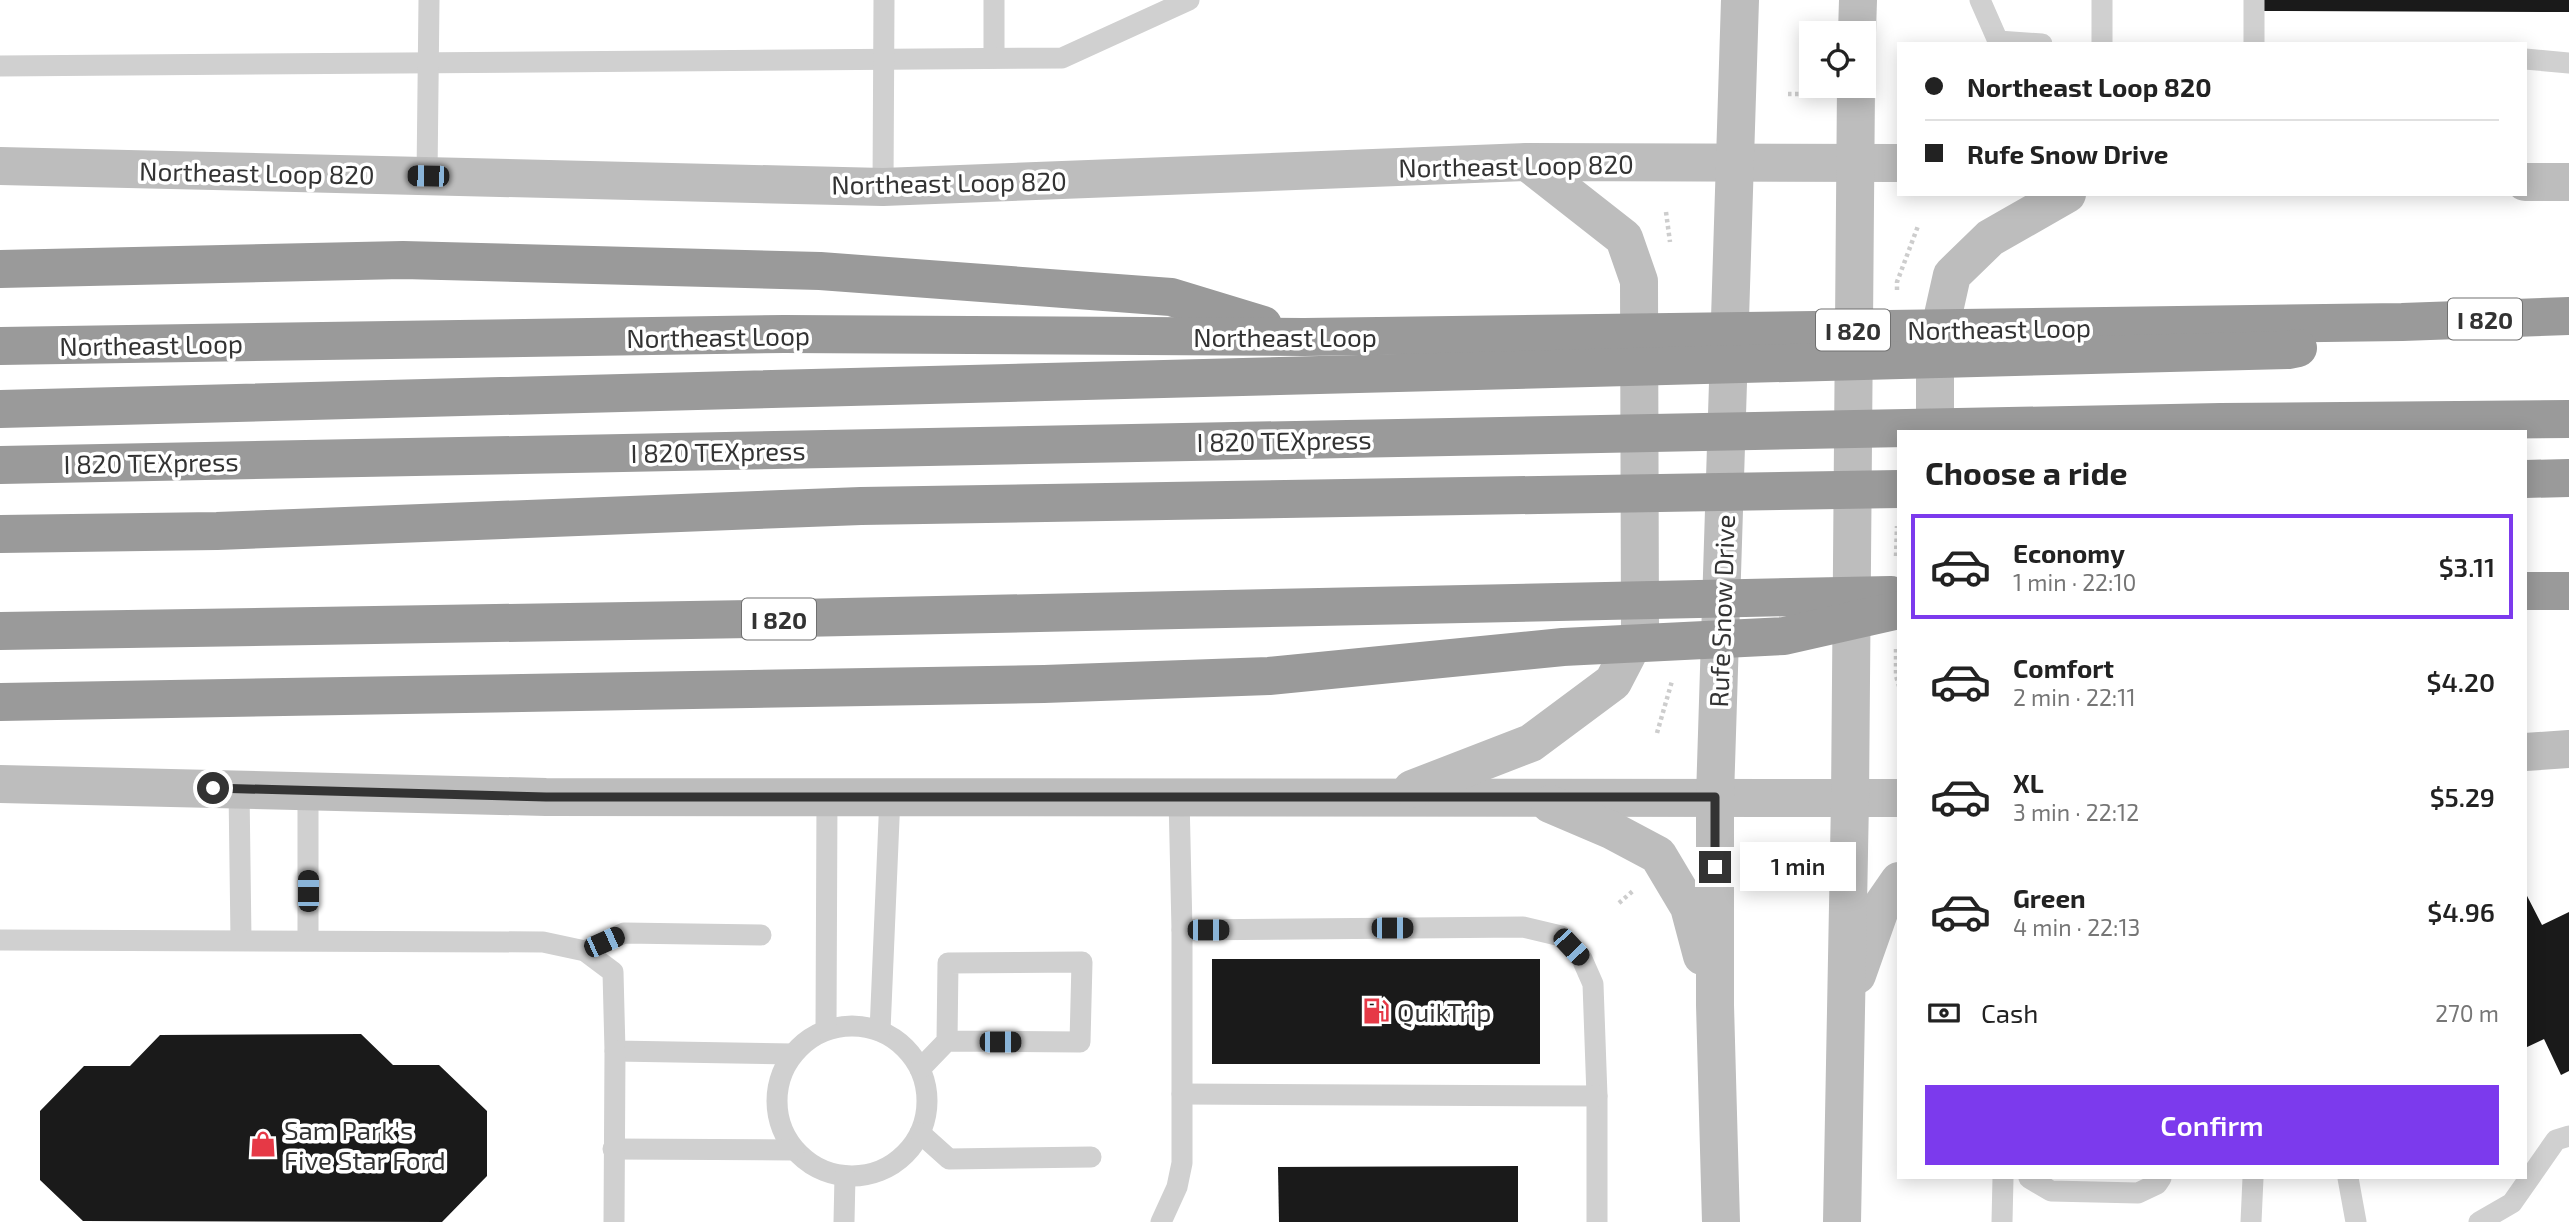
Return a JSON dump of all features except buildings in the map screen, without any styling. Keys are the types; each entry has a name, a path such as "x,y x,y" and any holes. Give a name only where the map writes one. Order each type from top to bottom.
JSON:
{"highway":[{"path":"0,269 403,260 820,271 1171,297 1304,337"},
{"name":"Northeast Loop","path":"0,346 785,334 1304,337 2402,322 2569,316"},
{"path":"0,408 2288,350 2402,322"},
{"name":"I 820 TEXpress","path":"0,465 2221,422 2569,419"},
{"path":"2527,479 2569,478"},
{"path":"0,534 217,531 862,506 1897,489"},
{"path":"2527,591 2569,591"},
{"name":"I 820","path":"0,631 765,619 1897,595"},
{"path":"0,702 1044,684 1269,676 1563,647 1784,636 1897,610"}],"main road":[{"name":"Rufe Snow Drive","path":"1721,1222 1715,1005 1715,797 1740,0"},
{"path":"1842,1222 1850,800 1856,98"},
{"name":"Northeast Loop 820","path":"0,166 883,187 1527,162 1897,163"},
{"path":"1392,797 1531,743 1614,682 1640,630 1639,281 1624,238 1527,162"},
{"path":"2527,182 2569,182"},
{"path":"1935,430 1935,351 1952,275 1990,238 2064,196"},
{"path":"2527,752 2569,749"},
{"path":"0,784 546,797 1897,799"},
{"path":"1532,797 1611,830 1658,855 1689,906 1715,1005"},
{"path":"1847,1003 1881,906 1897,884"}],"lane":[{"path":"428,176 429,0"},
{"path":"883,187 884,0"},
{"path":"993,58 994,0"},
{"path":"0,66 1062,58 1189,0"},
{"path":"1980,0 1998,41 2013,42"},
{"path":"2102,0 2102,42"},
{"path":"2254,0 2254,42"},
{"path":"2527,59 2569,62"},
{"path":"239,789 241,940"},
{"path":"308,791 308,940"},
{"path":"826,1030 827,796"},
{"path":"880,1031 890,796"},
{"path":"1161,1222 1177,1187 1182,1163 1179,797"},
{"path":"1182,930 1523,928 1561,936 1582,959 1592,984 1597,1096 1597,1222"},
{"path":"585,951 624,933 761,935"},
{"path":"0,940 543,942 585,951 613,972 614,1222"},
{"path":"920,1069 947,1041 948,963 1082,962 1080,1042 947,1041"},
{"path":"862,1027 880,1031 896,1040 910,1053 920,1069 926,1090 927,1112 920,1133 908,1152 890,1167 868,1174 845,1176 826,1172 809,1163 794,1150 781,1128 776,1102 781,1077 793,1054 808,1040 826,1030 862,1027"},
{"path":"615,1051 793,1054"},
{"path":"1182,1094 1597,1096"},
{"path":"920,1133 949,1159 1091,1157"},
{"path":"2479,1222 2512,1203 2556,1140 2569,1136"},
{"path":"613,1149 794,1150"},
{"path":"844,1222 845,1176"},
{"path":"2002,1222 2003,1179"},
{"path":"2029,1179 2051,1191 2138,1193 2157,1184 2160,1179"},
{"path":"2251,1222 2253,1179"},
{"path":"2348,1179 2356,1222"}],"path":[{"path":"1788,94 1799,94"},
{"path":"1897,282 1918,226"},
{"path":"1657,733 1672,682"}],"place":[{"name":"QuikTrip","path":"1376,1011"},
{"name":"Sam Park's Five Star Ford","path":"263,1144"}],"route":[{"path":"213,788 546,797 1715,797 1715,867"}]}
